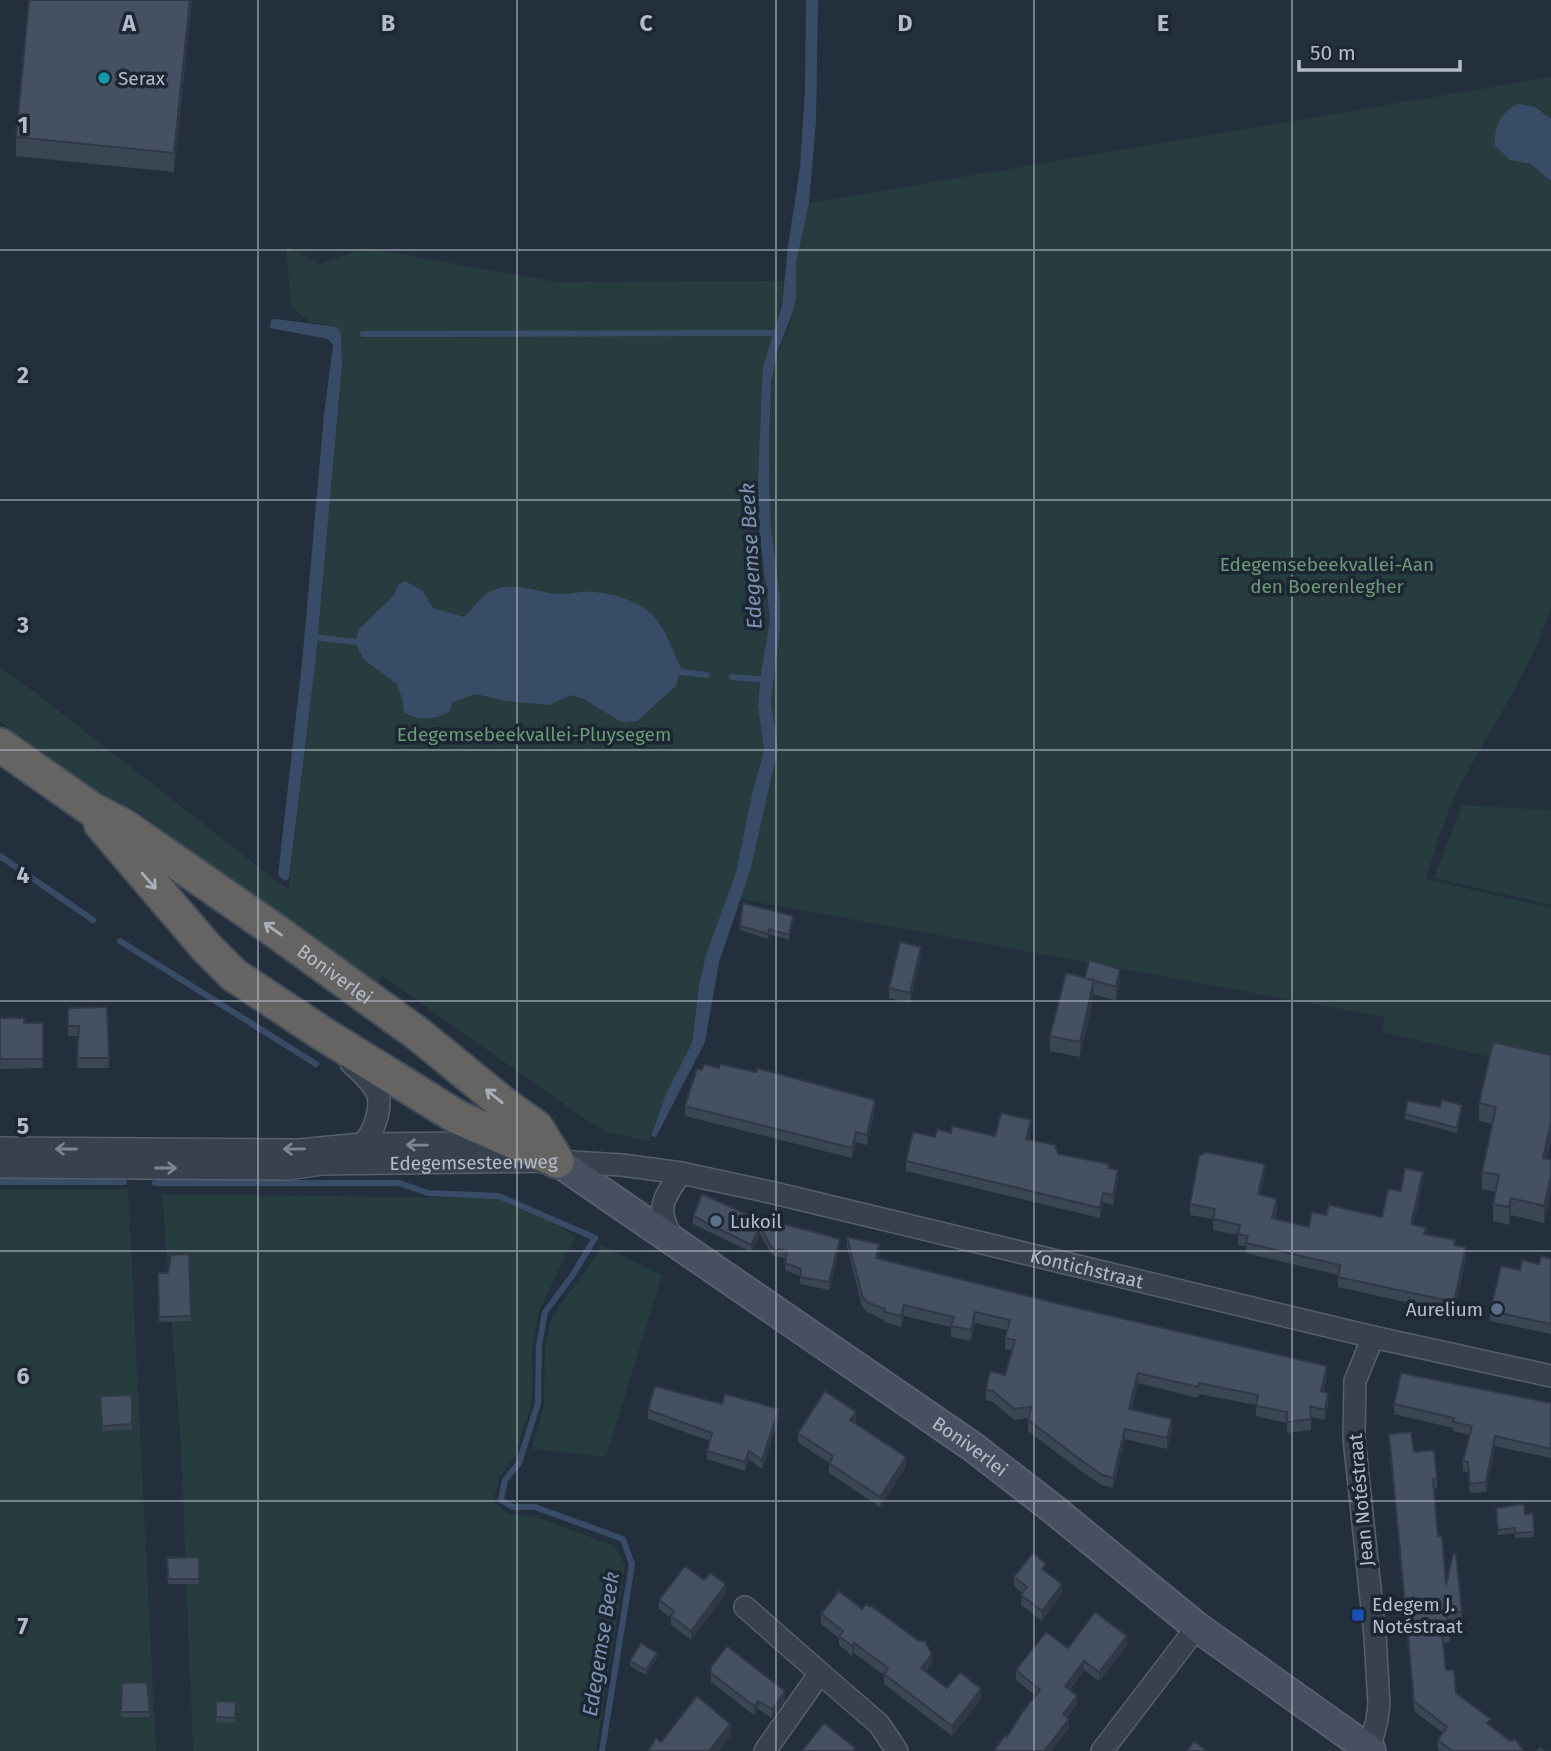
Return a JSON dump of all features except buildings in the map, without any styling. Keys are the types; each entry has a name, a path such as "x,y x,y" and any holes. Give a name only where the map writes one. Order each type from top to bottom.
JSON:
{"highway":[{"name":"Boniverlei","path":"0,745 93,810 124,826 418,1034 536,1127 557,1161"},
{"name":"Boniverlei","path":"93,810 104,830 206,947 234,975 457,1117 557,1161"}],"main road":[{"name":"Boniverlei","path":"557,1161 973,1447 1197,1628 1370,1750"}],"street":[{"name":"Boniverlei","path":"320,1032 369,1080 379,1095 376,1123 370,1138 362,1144"},
{"name":"Kontichstraat","path":"536,1127 569,1147 622,1165"},
{"name":"Edegemsesteenweg","path":"0,1148 299,1150 362,1144 483,1143 557,1161"},
{"name":"Kontichstraat","path":"557,1161 622,1165 681,1173 774,1193 1373,1337 1551,1376"},
{"name":"Edegemsesteenweg","path":"0,1167 288,1169 323,1164 557,1161"},
{"path":"674,1242 662,1221 662,1203 681,1173"},
{"name":"Jean Notéstraat","path":"1370,1750 1379,1704 1375,1636 1354,1438 1355,1381 1373,1337"},
{"path":"745,1607 878,1724 897,1751"},
{"path":"1102,1751 1197,1628"},
{"path":"765,1751 820,1673"}],"green space":[{"name":"Edegemsebeekvallei-Aan den Boerenlegher","path":"1551,77 1551,607 1522,676 1456,795 1441,830 1426,879 1551,908 1551,1071 1382,1032 1385,1017 741,899 756,848 778,748 771,701 780,631 780,600 770,518 771,382 774,363 789,327 796,298 796,263 809,203"},
{"name":"Edegemsebeekvallei-Pluysegem","path":"286,246 320,264 365,248 557,282 784,281 778,324 763,368 758,481 759,530 770,619 758,706 764,749 736,872 706,955 699,985 692,1043 666,1094 649,1141 607,1132 591,1123 381,975 378,987 137,811 103,794 0,722 0,668 36,693 288,890 316,657 342,364 341,334 337,327 310,322 291,307"},
{"path":"1462,805 1551,810 1551,905 1434,878"},
{"path":"0,1189 128,1189 156,1751 0,1751"},
{"path":"162,1194 497,1198 532,1211 575,1236 539,1311 532,1346 532,1402 515,1456 499,1478 493,1502 508,1514 533,1516 615,1546 625,1566 596,1751 193,1751 181,1445"},
{"path":"601,1245 662,1275 606,1457 532,1449 544,1405 545,1348 552,1317"}],"water":[{"path":"806,0 818,0 816,121 809,203 796,263 796,298 777,353 771,382 770,518 780,600 780,631 771,701 778,748 751,868 719,962 705,1042 656,1137 651,1136 666,1094 692,1043 699,985 706,955 736,872 764,750 758,706 770,619 759,529 762,384 763,368 782,305 800,168 805,90"},
{"path":"1519,104 1535,107 1551,119 1551,181 1531,164 1510,160 1495,146 1500,120"},
{"path":"271,320 337,327 341,334 342,364 316,657 289,878 285,881 278,875 333,345 328,339 270,328"},
{"path":"405,581 423,591 433,608 464,617 487,593 507,587 560,594 600,593 630,601 655,617 664,631 681,668 676,686 637,721 621,722 584,699 571,695 549,705 506,701 476,694 453,702 449,712 438,717 420,718 409,715 404,712 397,684 364,660 355,642 359,629 394,595 399,584"}],"waterway":[{"path":"363,334 775,333"},
{"path":"312,637 355,642"},
{"path":"680,672 707,675"},
{"path":"732,677 766,680"},
{"path":"0,856 93,920"},
{"path":"120,941 316,1064"},
{"path":"0,1182 124,1182"},
{"name":"Edegemse Beek","path":"155,1183 399,1183 428,1193 499,1196 595,1238 572,1276 545,1312 539,1346 538,1403 519,1463 505,1480 501,1500 513,1507 535,1507 623,1539 632,1564 602,1751"}],"place":[{"name":"Serax","path":"104,78"},
{"name":"Lukoil","path":"716,1221"},
{"name":"Aurelium","path":"1497,1309"},
{"name":"Edegem J. Notéstraat","path":"1358,1615"}]}
